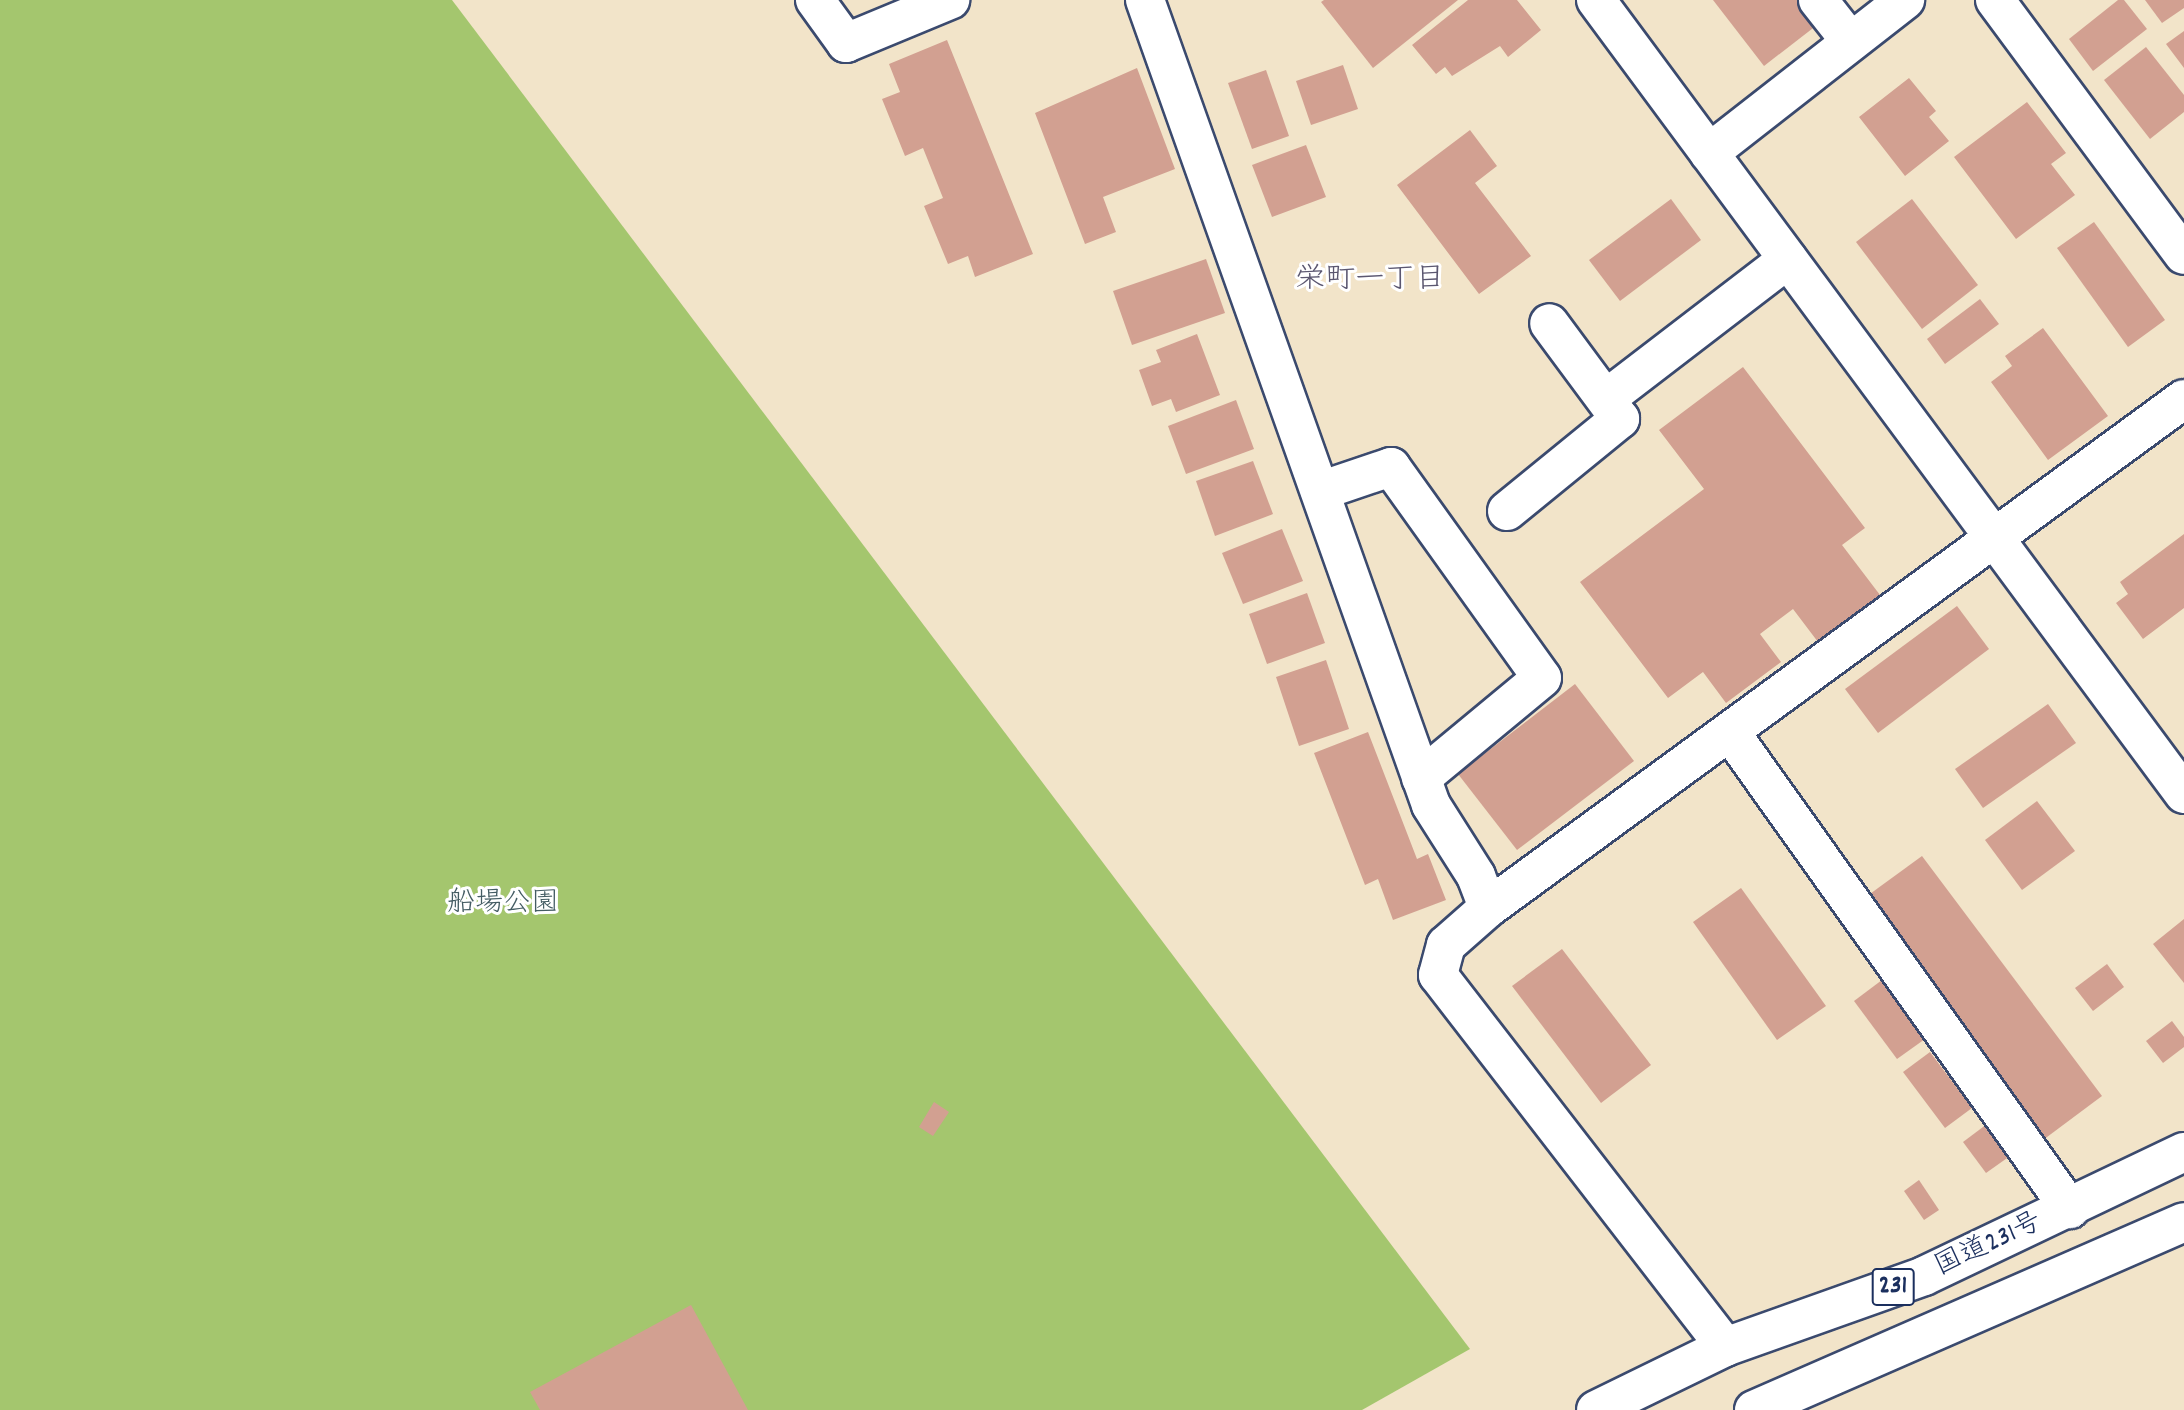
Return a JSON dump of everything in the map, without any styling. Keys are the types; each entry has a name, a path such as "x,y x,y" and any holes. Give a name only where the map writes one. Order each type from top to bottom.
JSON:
{"main road":[{"path":"815,0 846,43 950,0"},
{"path":"1145,0 1426,791 1476,876 1488,908"},
{"path":"1596,0 2184,794"},
{"path":"1818,0 1851,42"},
{"path":"1709,153 1905,0"},
{"path":"1995,0 2184,255"},
{"path":"1607,398 1788,259"},
{"path":"1507,510 1620,418 1549,323"},
{"path":"1725,1347 1438,975 1446,945 1488,908 1996,541 2184,399"},
{"path":"1320,491 1391,467 1542,678 1426,791"},
{"path":"1730,732 2070,1209"},
{"name":"国道231号","path":"1597,1410 1725,1347 1924,1276 2070,1209 2184,1152"},
{"name":"国道231号","path":"1762,1409 2023,1296 2184,1222"}],"green space":[{"name":"船場公園","path":"0,0 452,0 1470,1349 1362,1410 0,1410"}],"building":[{"path":"1458,0 1373,68 1321,2"},
{"path":"1468,0 1517,0 1541,30 1508,57 1500,46 1452,76 1445,67 1436,74 1412,45"},
{"path":"1713,0 1797,0 1817,25 1764,66"},
{"path":"2118,0 2124,0 2147,29 2093,71 2069,39"},
{"path":"2145,0 2184,0 2184,8 2162,23"},
{"path":"2184,31 2184,68 2166,44"},
{"path":"947,40 1033,254 975,277 968,256 948,264 924,206 943,198 923,148 905,156 882,99 900,92 889,64"},
{"path":"2146,47 2184,95 2184,112 2150,139 2104,80"},
{"path":"1343,65 1358,109 1311,125 1296,81"},
{"path":"1137,68 1175,169 1103,197 1116,232 1085,244 1035,113"},
{"path":"1266,70 1289,136 1252,149 1228,83"},
{"path":"1909,78 1936,111 1929,117 1949,141 1905,176 1859,117"},
{"path":"2027,102 2066,153 2051,164 2075,195 2016,239 1954,157"},
{"path":"1470,130 1497,166 1475,183 1531,256 1479,294 1397,185"},
{"path":"1306,145 1326,197 1272,217 1252,165"},
{"path":"1671,199 1701,240 1620,301 1589,260"},
{"path":"1912,199 1978,285 1922,329 1856,242"},
{"path":"2094,222 2165,320 2128,347 2057,248"},
{"path":"1206,259 1225,313 1132,345 1113,291"},
{"path":"1980,299 1999,324 1945,364 1927,339"},
{"path":"2043,328 2108,416 2048,460 1991,382 2012,366 2005,356"},
{"path":"1197,334 1220,395 1176,412 1171,399 1152,406 1139,370 1161,362 1156,350"},
{"path":"1743,367 1865,528 1842,545 1880,595 1818,642 1793,609 1760,634 1781,662 1726,703 1703,672 1668,698 1580,582 1704,489 1659,430"},
{"path":"1236,400 1254,449 1186,474 1168,426"},
{"path":"1253,461 1273,514 1215,536 1196,481"},
{"path":"1282,529 1303,581 1243,604 1222,553"},
{"path":"2184,534 2184,608 2143,639 2116,603 2128,594 2120,582"},
{"path":"1307,593 1325,643 1267,664 1249,614"},
{"path":"1957,606 1989,649 1878,733 1845,689"},
{"path":"1326,660 1349,729 1299,746 1276,677"},
{"path":"1575,684 1634,761 1517,850 1458,774"},
{"path":"2048,704 2076,743 1983,808 1955,769"},
{"path":"1368,732 1417,859 1428,854 1446,900 1393,920 1378,879 1365,885 1314,753"},
{"path":"2037,801 2075,851 2022,890 1985,840"},
{"path":"1922,856 2102,1096 2043,1140 1863,899"},
{"path":"1741,888 1826,1006 1777,1040 1693,922"},
{"path":"2184,919 2184,983 2153,944"},
{"path":"1562,949 1651,1065 1601,1103 1512,986"},
{"path":"2107,964 2124,987 2093,1011 2075,988"},
{"path":"1882,980 1925,1039 1897,1059 1854,1001"},
{"path":"2172,1021 2184,1037 2184,1047 2163,1063 2146,1041"},
{"path":"1930,1052 1972,1108 1945,1128 1903,1072"},
{"path":"934,1102 949,1112 933,1136 919,1127"},
{"path":"1987,1124 2010,1156 1986,1173 1963,1142"},
{"path":"1919,1180 1939,1210 1924,1220 1904,1191"},
{"path":"691,1305 748,1410 540,1410 530,1392"}],"district":[{"name":"栄町一丁目","path":"1370,282"}]}
